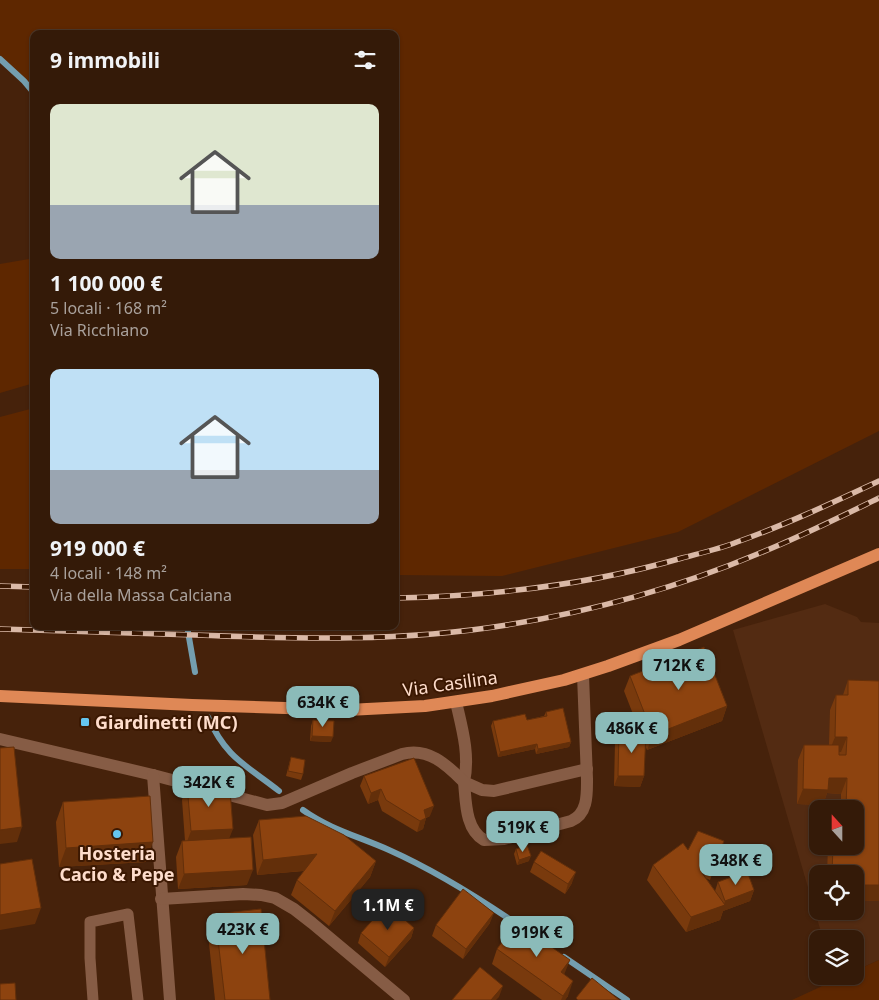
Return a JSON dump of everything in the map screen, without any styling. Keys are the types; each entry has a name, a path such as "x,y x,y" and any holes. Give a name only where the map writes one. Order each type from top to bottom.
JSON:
{"main road":[{"name":"Via Casilina","path":"0,696 192,706 329,709 386,709 456,702 511,693 583,675 679,640 879,554"}],"street":[{"path":"456,702 466,758 464,782 467,811 474,831 484,840 504,840 576,819 582,812 587,795 583,675"},
{"path":"0,739 153,775 256,803 275,804 295,798 360,769 410,752 426,754 440,760 464,782 482,790 494,791 587,769"},
{"path":"153,775 170,1000"},
{"path":"161,899 243,894 261,894 275,898 294,909 312,923 404,1000"}],"lane":[{"path":"93,1000 90,922 128,914 138,1000"}],"shaded area":[{"path":"0,0 879,0 879,431 678,532 502,576 399,575 399,30 30,30 30,92 0,55"},
{"path":"29,259 30,263 30,384 0,393 0,264"},
{"path":"30,409 30,569 0,569 0,417"},
{"path":"825,604 857,617 861,622 879,623 879,960 864,967 864,930 820,930 817,920 864,920 864,865 809,865 809,891 733,630"},
{"path":"879,960 879,1000 792,1000 824,985 864,985 864,967"}],"building":[{"path":"704,647 727,706 653,735 630,676"},
{"path":"848,680 879,681 879,885 864,885 864,865 832,865 833,855 864,855 864,800 846,800 847,778 829,778 828,790 803,789 804,745 839,745 839,755 846,755 847,737 835,737 836,695 848,695"},
{"path":"563,708 571,742 538,749 537,744 500,752 493,721 525,714 527,720 547,716 546,712"},
{"path":"313,720 334,721 333,737 312,736"},
{"path":"619,731 646,732 644,776 618,776"},
{"path":"14,747 22,827 0,830 0,748"},
{"path":"291,757 305,760 303,774 288,771"},
{"path":"414,758 434,806 424,810 426,818 420,821 386,800 381,789 371,793 364,776"},
{"path":"209,783 210,791 230,790 233,829 191,831 187,785"},
{"path":"150,796 153,842 66,848 63,802"},
{"path":"306,816 344,835 376,861 335,911 297,880 317,854 263,860 259,820"},
{"path":"698,831 724,841 715,864 710,862 702,873 725,905 691,917 653,865 683,843 688,850"},
{"path":"251,837 253,870 184,874 182,841"},
{"path":"527,845 531,856 519,860 516,849"},
{"path":"541,851 576,872 568,884 534,862"},
{"path":"32,859 41,908 0,915 0,864"},
{"path":"747,871 754,890 725,901 718,882"},
{"path":"463,889 494,913 466,949 436,925"},
{"path":"387,904 414,928 389,957 361,933"},
{"path":"261,909 270,1000 225,1000 215,914"},
{"path":"516,922 570,960 561,972 573,981 563,996 497,949"},
{"path":"480,967 503,986 491,1000 452,1000"},
{"path":"592,978 619,1000 578,1000 576,998"},
{"path":"15,983 16,1000 0,1000 0,984"}],"waterway":[{"path":"0,59 30,88"},
{"path":"188,630 195,672"},
{"path":"208,717 215,731 230,752 279,791"},
{"path":"303,810 334,828 389,850 424,867 473,895 521,927"},
{"path":"564,957 627,1000"}],"railway":[{"path":"399,598 504,592 576,582 647,567 717,549 755,535 879,481"},
{"path":"30,630 273,638 351,638 429,634 507,625 572,613 699,577 820,527 879,498"},
{"path":"0,586 30,587"},
{"path":"0,629 30,630"}],"place":[{"name":"Giardinetti (MC)","path":"85,722"},
{"name":"Hosteria Cacio & Pepe","path":"117,834"}]}
